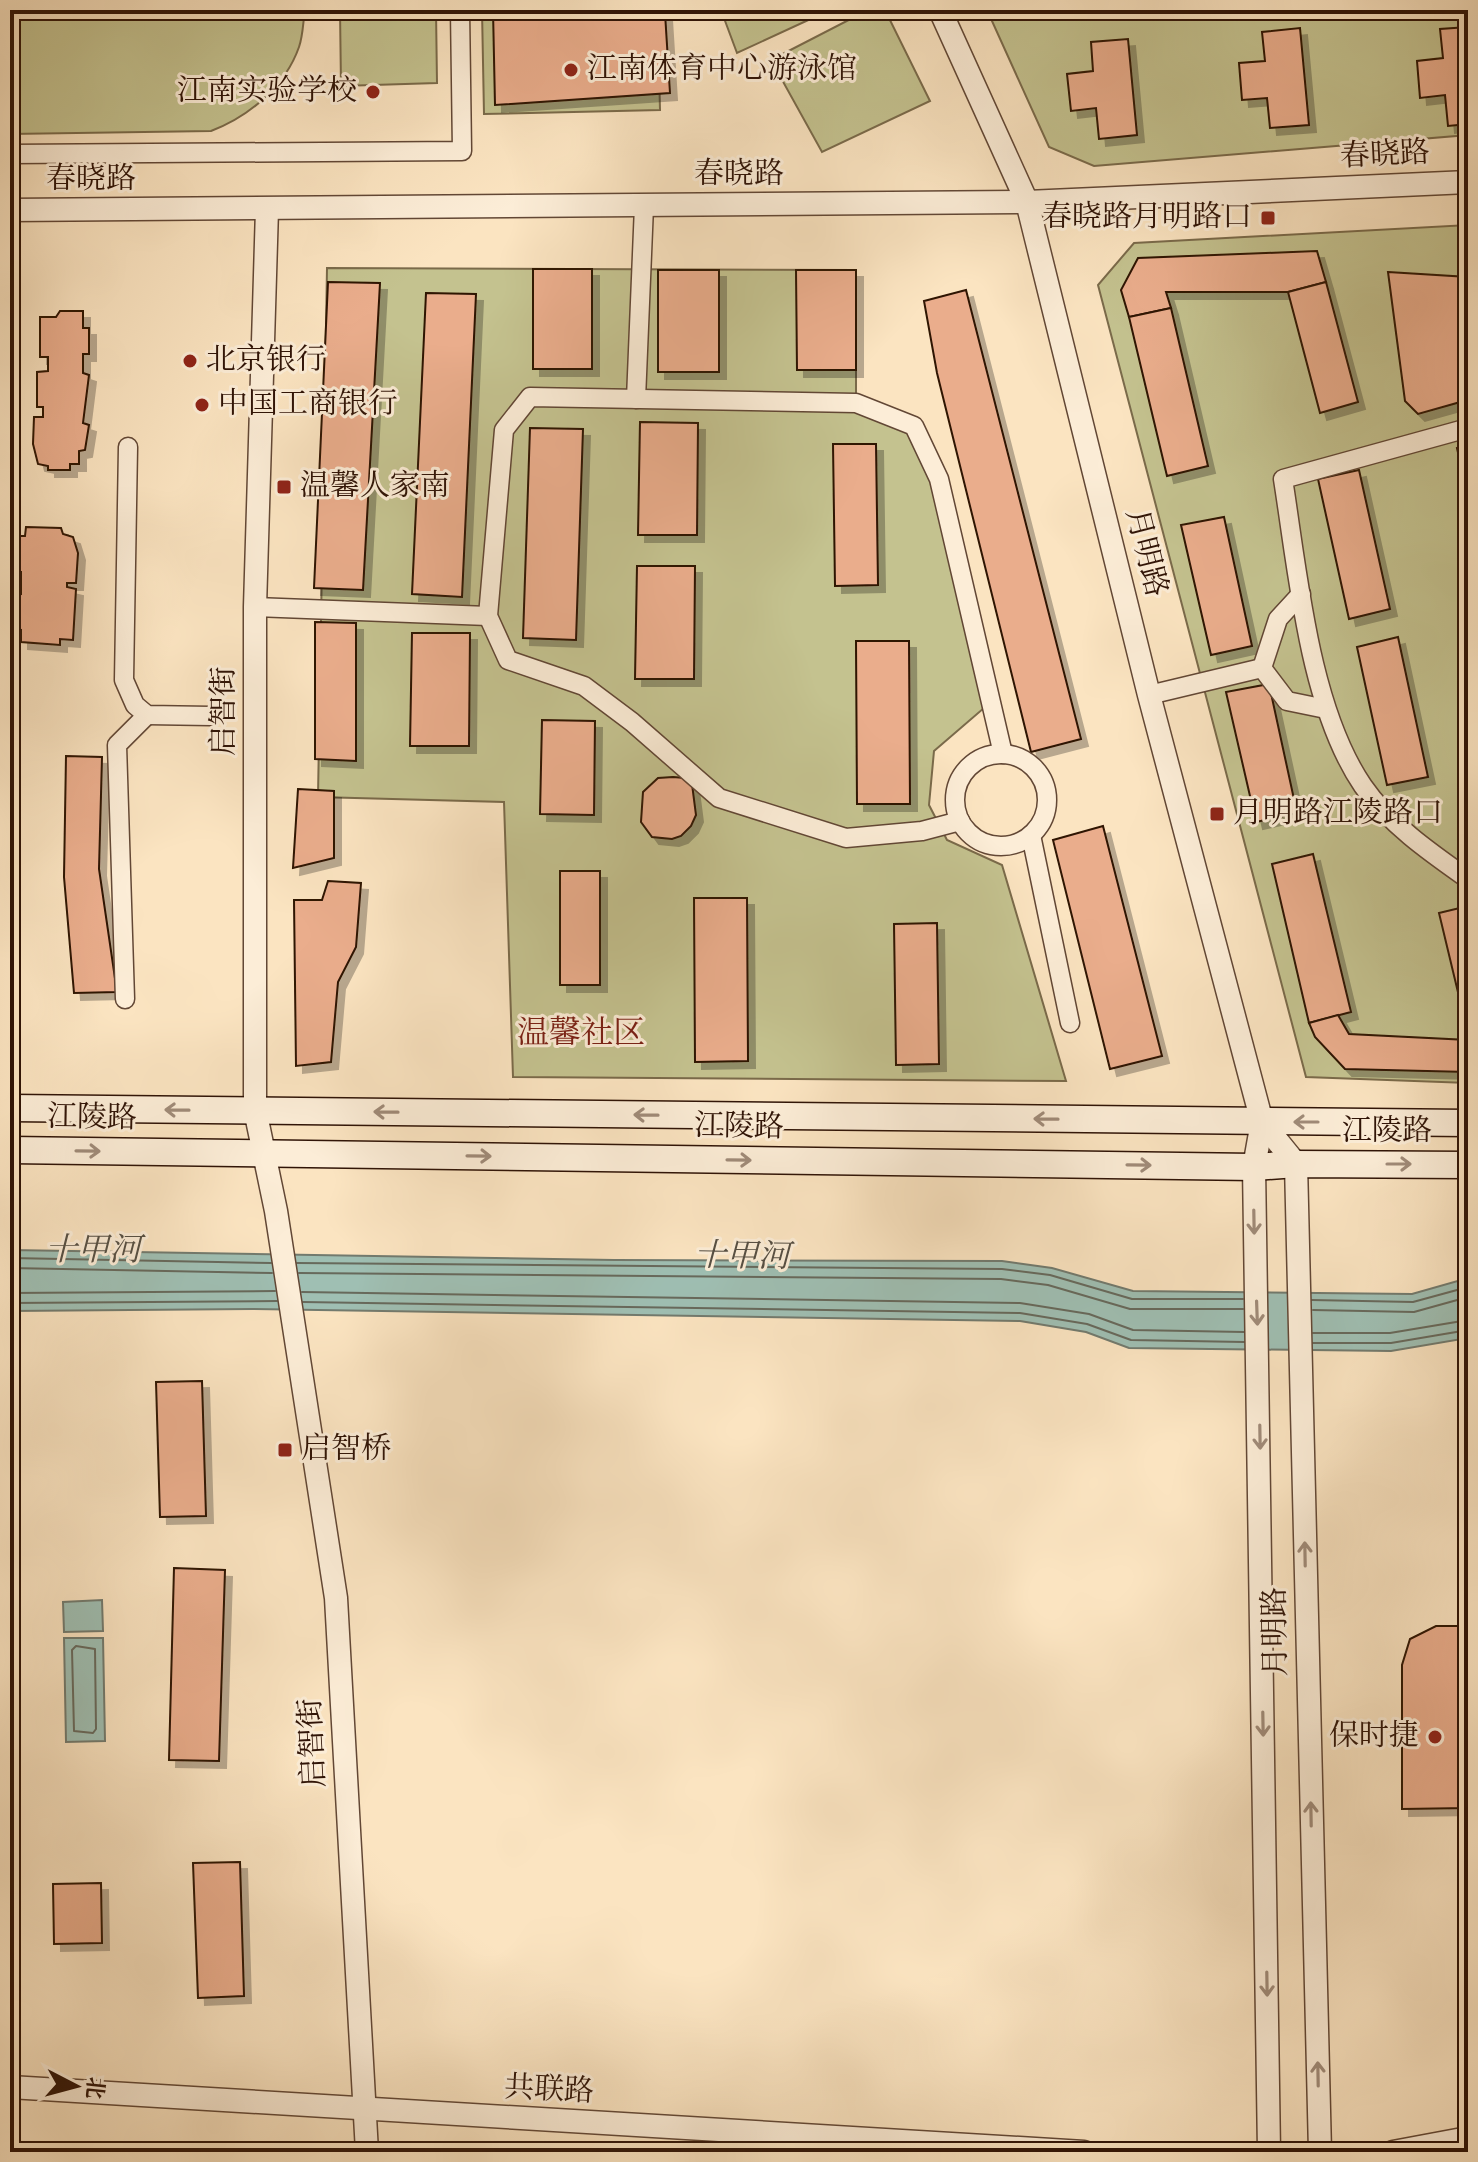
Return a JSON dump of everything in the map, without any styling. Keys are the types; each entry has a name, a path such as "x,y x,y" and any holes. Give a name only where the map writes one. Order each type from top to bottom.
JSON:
{"main road":[{"name":"江陵路","path":"10,1108 1468,1123"},
{"name":"江陵路","path":"10,1150 1254,1167 1296,1164 1468,1165"}],"street":[{"path":"10,154 462,151 460,10"},
{"name":"月明路","path":"940,10 1027,202 1149,695 1262,1122 1296,1164 1320,2152"},
{"name":"春晓路","path":"10,210 1027,202 1468,182"},
{"path":"636,399 644,206"},
{"name":"启智街","path":"267,209 255,607 255,1110 261,1154 276,1211 336,1598 367,2152"},
{"path":"960,821 922,831 846,838 719,798 632,722 584,686 508,660 488,616 504,430 530,397 856,403 914,426 939,479 1003,754"},
{"path":"1468,428 1283,479 1301,594 1326,709 1363,786 1417,843 1468,879"},
{"path":"128,447 124,680 135,705 147,715 211,716"},
{"path":"1262,668 1278,619 1301,594"},
{"path":"255,607 488,616"},
{"path":"1149,695 1262,668"},
{"path":"1262,668 1287,701 1326,709"},
{"path":"125,999 117,745 147,715"},
{"path":"1003,754 1018,757 1041,778 1046,808 1031,835 1019,842 992,845 968,833 960,821 956,808 959,781 977,761 1003,754"},
{"path":"1031,835 1070,1023"},
{"name":"月明路","path":"1262,1122 1254,1167 1269,2152"},
{"name":"共联路","path":"10,2087 1084,2152"},
{"path":"1393,2152 1468,2138"}],"shaded area":[{"path":"10,10 305,10 299,47 285,75 251,109 211,131 10,134"},
{"path":"340,10 436,10 437,83 341,86"},
{"name":"江南体育中心游泳馆","path":"482,10 609,10 610,30 658,29 660,110 484,114"},
{"path":"721,10 830,10 737,53"},
{"path":"868,10 885,10 930,101 822,152 771,60"},
{"path":"987,10 1468,10 1468,135 1094,166 1049,147"},
{"path":"1468,225 1468,1083 1306,1077 1098,285 1134,243"},
{"path":"327,268 856,270 856,403 914,426 939,479 991,702 934,751 929,805 947,840 1002,865 1066,1081 513,1077 504,802 318,797"}],"water":[{"name":"十甲河","path":"10,1250 614,1260 1002,1261 1052,1268 1133,1291 1412,1294 1468,1278 1468,1338 1391,1351 1129,1348 1086,1332 1020,1321 252,1309 10,1311"},
{"path":"102,1600 103,1631 64,1632 63,1602"},
{"path":"64,1638 103,1638 105,1741 66,1742"}],"building":[{"name":"江南体育中心游泳馆","path":"493,10 665,13 670,93 495,105"},
{"path":"1468,27 1468,124 1448,126 1445,95 1420,98 1417,61 1443,58 1440,29"},
{"path":"1300,28 1309,125 1270,128 1267,98 1242,100 1239,63 1265,61 1262,32"},
{"path":"1128,39 1137,135 1099,139 1096,108 1071,111 1067,74 1093,71 1091,42"},
{"path":"1317,251 1326,282 1288,292 1166,292 1171,308 1129,317 1121,290 1138,258"},
{"path":"533,269 592,269 592,369 533,369"},
{"path":"658,270 719,270 719,372 658,372"},
{"path":"796,270 856,270 856,370 797,370"},
{"path":"1388,272 1468,277 1468,407 1464,401 1418,414 1405,401"},
{"path":"328,282 380,283 363,590 314,588"},
{"path":"1326,282 1358,402 1320,413 1288,292"},
{"path":"966,290 1081,739 1031,752 937,373 924,301"},
{"path":"426,293 476,294 462,597 412,594"},
{"path":"1171,308 1208,466 1167,476 1129,317"},
{"path":"60,311 83,311 83,328 89,328 89,354 83,354 83,373 89,375 83,423 89,425 85,450 79,451 79,464 70,464 70,470 48,470 48,466 38,464 33,444 34,417 43,417 43,407 37,407 37,372 48,371 48,357 40,357 40,317 56,317"},
{"path":"640,422 698,423 697,535 638,535"},
{"path":"530,428 583,429 576,640 523,638"},
{"path":"833,444 876,444 878,585 835,586"},
{"path":"1468,446 1468,498 1457,448"},
{"path":"1359,470 1390,609 1349,619 1318,479"},
{"path":"1224,517 1252,646 1211,655 1181,525"},
{"path":"26,527 61,528 63,534 73,537 78,553 76,583 67,583 67,587 76,589 73,640 60,639 60,645 21,642 21,630 12,629 13,595 21,594 21,572 13,572 14,536 25,536"},
{"path":"637,566 695,566 694,679 635,679"},
{"path":"315,622 356,623 356,761 315,759"},
{"path":"412,633 470,633 469,746 410,746"},
{"path":"1398,637 1428,777 1387,785 1357,647"},
{"path":"856,641 909,641 910,804 857,804"},
{"path":"1269,684 1297,813 1256,822 1226,692"},
{"path":"542,720 595,721 594,815 540,814"},
{"path":"66,756 102,757 99,869 117,992 74,993 64,877"},
{"path":"658,778 685,778 692,784 696,815 681,836 672,839 652,837 641,822 643,792"},
{"path":"298,789 334,791 334,858 293,868"},
{"path":"1103,826 1162,1056 1110,1069 1053,840"},
{"path":"1313,854 1351,1012 1309,1023 1272,864"},
{"path":"560,871 600,871 600,985 560,985"},
{"path":"328,881 361,883 356,947 338,982 331,1062 296,1066 294,900 322,900"},
{"path":"694,898 747,898 748,1061 695,1062"},
{"path":"1468,906 1468,1034 1439,913"},
{"path":"937,923 939,1064 896,1065 894,924"},
{"path":"1338,1015 1349,1034 1468,1040 1468,1072 1345,1069 1315,1037 1309,1023"},
{"path":"202,1381 206,1516 160,1517 156,1382"},
{"path":"174,1568 225,1570 219,1761 169,1760"},
{"name":"保时捷","path":"1436,1626 1468,1626 1468,1808 1402,1809 1402,1665 1410,1639"},
{"path":"240,1862 244,1996 198,1998 193,1863"},
{"path":"101,1883 102,1943 54,1944 53,1884"}],"place":[{"name":"江南体育中心游泳馆","path":"571,70"},
{"name":"江南实验学校","path":"373,92"},
{"name":"春晓路月明路口","path":"1268,218"},
{"name":"北京银行","path":"190,361"},
{"name":"中国工商银行","path":"202,405"},
{"name":"温馨人家南","path":"284,487"},
{"name":"月明路江陵路口","path":"1217,814"},
{"name":"启智桥","path":"285,1450"},
{"name":"保时捷","path":"1435,1737"}],"district":[{"name":"温馨社区","path":"581,1035"}]}
